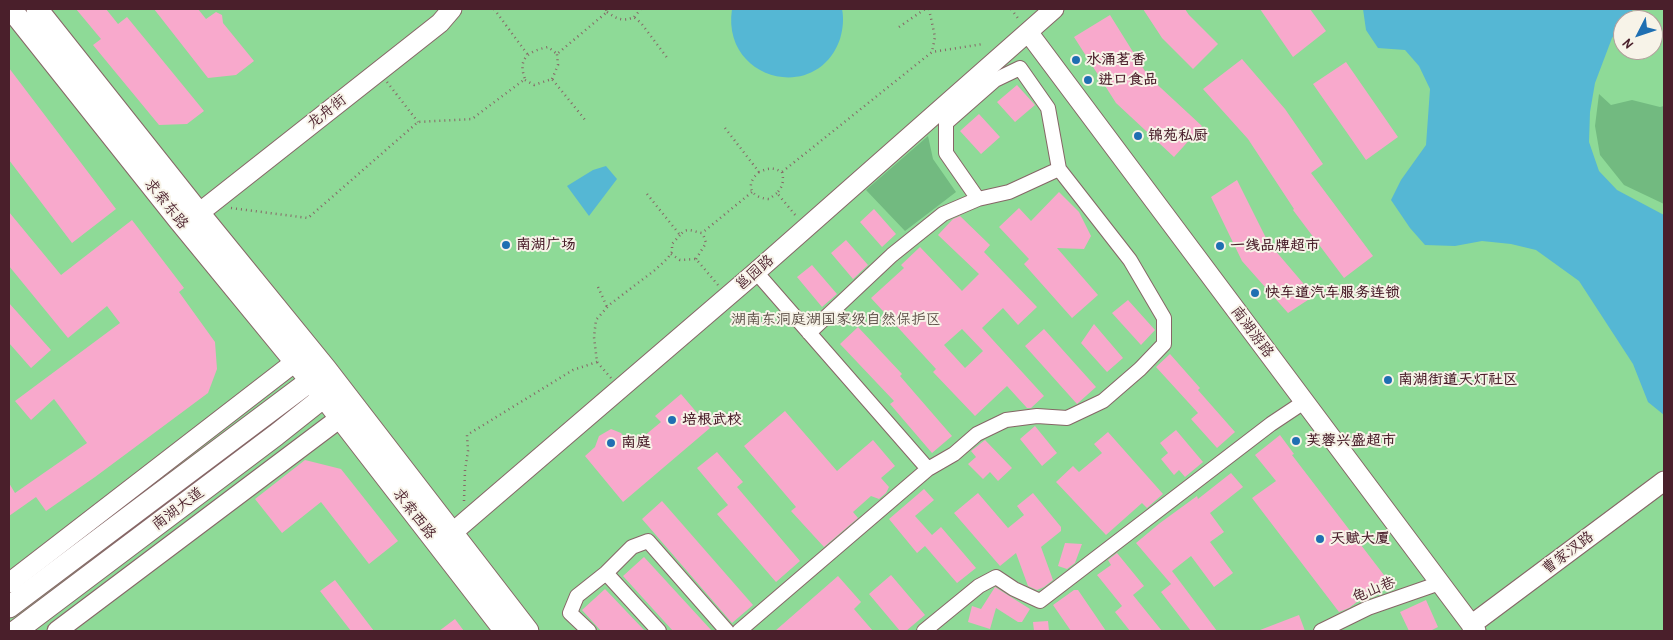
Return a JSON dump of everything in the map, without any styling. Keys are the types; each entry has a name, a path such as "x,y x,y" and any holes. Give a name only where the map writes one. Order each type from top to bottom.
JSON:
{"main road":[{"name":"求索东路","path":"11,9 178,219 295,362 325,383"},
{"name":"求索东路","path":"37,9 204,209 325,383"},
{"name":"求索西路","path":"325,383 340,418 506,631"},
{"name":"求索西路","path":"325,383 458,528 528,631"},
{"name":"南湖大道","path":"9,607 325,383"},
{"name":"南湖大道","path":"17,630 325,383"}],"street":[{"name":"龙舟街","path":"204,209 440,24 452,9"},
{"name":"邕园路","path":"458,528 756,272 1054,9"},
{"name":"南湖游路","path":"1028,32 1473,628"},
{"path":"739,631 928,469 954,454 977,434 1006,420 1037,416 1067,418 1103,401 1140,369 1164,344 1164,318 1130,260 1060,169 1048,108 1020,68 995,80 946,123 946,153 978,199"},
{"path":"809,333 892,255 944,214 978,199 1009,192 1060,169"},
{"path":"756,272 928,469"},
{"path":"9,583 295,362"},
{"path":"924,631 979,586 996,577 1014,589 1040,601 1270,424 1304,402"},
{"path":"57,631 340,418"},
{"name":"曹家汊路","path":"1473,628 1664,481"},
{"path":"589,631 570,613 577,596 606,573 632,547 648,541 728,631"},
{"path":"606,573 659,631"},
{"name":"龟山巷","path":"1321,631 1368,608 1440,583"},
{"path":"17,630 82,613"}],"path":[{"path":"494,9 528,54"},
{"path":"556,54 607,11 617,19 627,20 634,17 641,9"},
{"path":"899,27 925,9"},
{"path":"929,9 935,37 932,52"},
{"path":"634,17 641,23 668,59"},
{"path":"782,172 932,52 984,44"},
{"path":"548,47 556,54 558,65 552,80 534,85 525,79 522,72 522,64 528,54 534,50 548,47"},
{"path":"379,72 418,122"},
{"path":"204,209 308,218 418,122 472,119 525,79"},
{"path":"552,80 586,121"},
{"path":"725,128 759,172"},
{"path":"767,168 774,168 782,172 784,179 782,187 769,199 760,198 752,192 754,176 759,172 767,168"},
{"path":"702,234 752,192"},
{"path":"777,193 806,228"},
{"path":"647,194 680,235"},
{"path":"620,389 596,362 594,337 596,320 607,307 655,270 670,254 672,244 686,230 692,229 702,234 706,243 696,259"},
{"path":"670,254 680,260 696,259"},
{"path":"696,259 728,296"},
{"path":"598,287 607,307"},
{"path":"458,528 468,451 467,435 573,370 596,362"}],"green space":[{"name":"湖南东洞庭湖国家级自然保护区","path":"9,9 1664,9 1664,631 9,631"},
{"path":"1599,94 1611,105 1632,100 1660,107 1664,106 1664,204 1624,185 1600,155 1595,126"},
{"path":"928,136 933,159 956,192 905,231 866,190"}],"water":[{"path":"732,9 842,9 843,20 840,39 828,60 812,72 793,77 773,75 755,67 741,53 733,33"},
{"path":"1363,9 1633,9 1613,10 1613,37 1595,83 1590,112 1589,142 1599,171 1617,190 1664,215 1664,415 1648,402 1633,364 1579,281 1536,250 1511,244 1482,241 1455,246 1425,245 1410,228 1391,200 1401,180 1426,145 1430,89 1419,66 1405,50 1378,48 1366,30"},
{"path":"606,166 617,179 589,216 567,186 593,170"}],"building":[{"path":"76,9 106,9 118,24 127,17 204,111 187,124 159,125 93,45 101,39"},
{"path":"154,9 198,9 206,19 216,12 222,15 223,23 254,61 236,75 208,78"},
{"path":"1143,9 1185,9 1218,44 1193,69 1162,38"},
{"path":"1260,9 1310,9 1326,31 1293,57"},
{"path":"1110,15 1148,76 1202,126 1174,157 1116,103 1074,37"},
{"path":"1242,59 1285,109 1323,164 1311,173 1373,256 1344,278 1293,210 1248,139 1203,89"},
{"path":"1346,62 1398,137 1366,160 1313,84"},
{"path":"9,68 116,209 72,243 9,160"},
{"path":"1017,85 1035,105 1015,122 997,102"},
{"path":"979,114 1000,137 981,154 960,131"},
{"path":"1237,180 1268,242 1314,296 1288,313 1242,261 1211,197"},
{"path":"1059,192 1079,212 1091,236 1084,249 1057,248 1098,295 1072,318 1024,264 1029,259 999,227 1019,208 1031,221"},
{"path":"874,209 896,234 882,247 860,222"},
{"path":"9,212 61,275 132,220 184,288 179,292 215,342 217,369 208,393 95,477 46,511 36,497 9,516 9,483 15,493 87,443 54,399 31,420 15,401 120,323 107,306 68,338 9,266"},
{"path":"960,216 990,245 984,252 1037,307 1018,325 1003,308 982,328 1044,396 1031,408 1027,408 1007,386 975,416 933,372 936,369 871,298 904,268 901,265 920,247 962,291 979,274 938,235 953,219","holes":["962,329 983,351 965,368 944,345"]},
{"path":"846,240 868,265 853,279 831,253"},
{"path":"812,265 837,294 822,307 797,277"},
{"path":"1128,300 1155,330 1141,345 1112,313"},
{"path":"9,303 51,350 31,368 9,343"},
{"path":"1094,324 1123,358 1107,372 1081,343"},
{"path":"858,327 902,374 900,376 952,436 932,453 890,404 894,401 840,344"},
{"path":"1044,329 1096,387 1077,404 1025,346"},
{"path":"1170,354 1200,388 1198,390 1235,432 1217,448 1191,419 1198,413 1156,367"},
{"path":"681,394 710,428 623,502 585,456 595,447 599,436 611,429 621,433 632,446 661,422 655,416"},
{"path":"785,411 837,471 873,440 895,466 881,478 889,487 886,493 879,499 871,496 853,512 858,518 824,547 791,511 796,507 744,446"},
{"path":"1035,426 1057,453 1042,466 1020,439"},
{"path":"1176,430 1203,462 1185,477 1179,470 1174,475 1161,459 1168,453 1160,443"},
{"path":"1108,432 1163,494 1147,508 1142,503 1106,535 1056,482 1073,466 1079,472 1102,453 1094,444"},
{"name":"天赋大厦","path":"1280,435 1294,454 1292,455 1387,579 1349,608 1339,612 1252,498 1276,481 1255,455"},
{"path":"985,440 1012,468 998,481 990,472 983,479 968,464 976,457 971,451"},
{"path":"717,452 743,482 737,487 800,561 776,582 717,514 728,505 697,468"},
{"path":"305,460 341,469 398,541 369,564 321,502 282,533 255,499"},
{"path":"1231,473 1243,487 1210,513 1224,532 1210,542 1233,573 1214,587 1191,556 1172,571 1217,631 1191,631 1161,592 1171,584 1136,543 1160,523 1197,496 1198,499"},
{"path":"924,489 934,500 915,516 932,535 941,527 976,568 957,583 925,546 917,553 889,519"},
{"path":"978,493 1008,528 1024,515 1017,506 1033,493 1061,527 1061,531 1041,547 1053,580 1037,590 1028,586 1016,553 1000,566 954,513"},
{"path":"662,501 753,605 732,623 642,519"},
{"path":"1065,543 1082,544 1075,563 1067,569 1058,566"},
{"path":"1117,553 1144,586 1133,595 1162,631 1130,631 1115,612 1122,606 1097,575 1111,565 1108,560"},
{"path":"644,557 712,631 673,631 623,576"},
{"path":"891,575 925,615 906,631 900,631 869,594"},
{"path":"838,576 861,602 854,609 873,631 775,631"},
{"path":"335,580 374,631 351,631 320,591"},
{"path":"995,587 1030,609 1022,622 1018,622 996,608 990,629 968,622 972,606 981,609"},
{"path":"605,589 645,631 601,631 582,610"},
{"path":"1074,590 1078,590 1106,631 1071,631 1053,605"},
{"path":"1426,600 1438,627 1430,631 1409,631 1400,612"},
{"path":"1299,615 1305,631 1260,631 1260,630"},
{"path":"455,619 464,631 439,631"},
{"path":"1048,621 1049,631 1034,631 1033,622"}],"place":[{"name":"水涌茗香","path":"1076,60"},
{"name":"进口食品","path":"1088,80"},
{"name":"锦苑私厨","path":"1138,136"},
{"name":"南湖广场","path":"506,245"},
{"name":"一线品牌超市","path":"1220,246"},
{"name":"快车道汽车服务连锁","path":"1255,293"},
{"name":"南湖街道天灯社区","path":"1388,380"},
{"name":"培根武校","path":"672,420"},
{"name":"芙蓉兴盛超市","path":"1296,441"},
{"name":"南庭","path":"611,443"},
{"name":"天赋大厦","path":"1320,539"}]}
